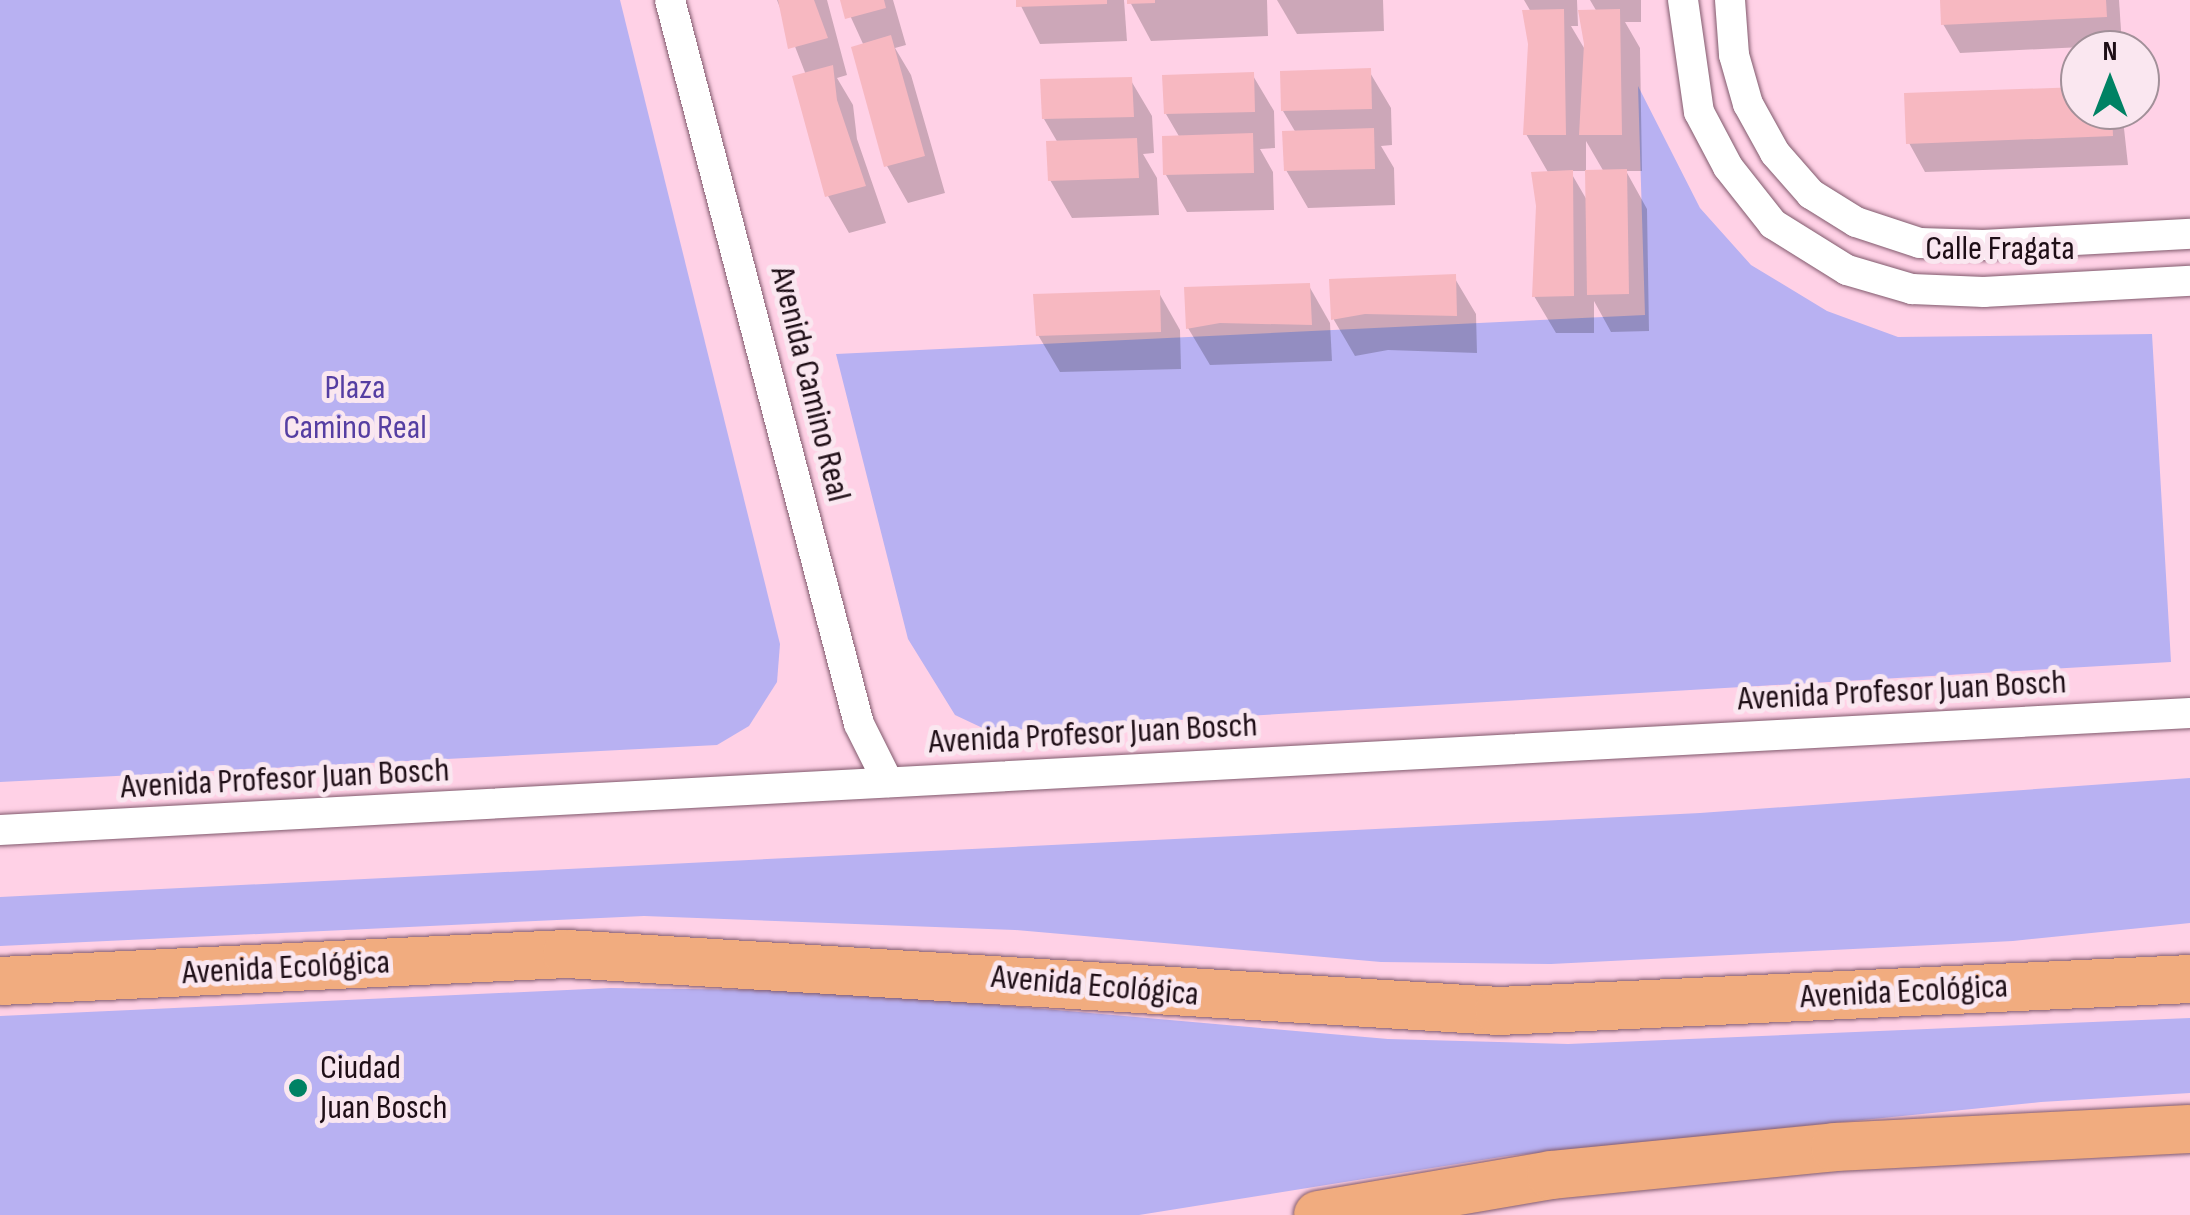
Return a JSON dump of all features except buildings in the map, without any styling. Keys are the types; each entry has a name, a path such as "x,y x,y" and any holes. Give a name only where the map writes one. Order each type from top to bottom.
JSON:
{"main road":[{"name":"Avenida Ecológica","path":"0,982 567,954 1499,1011 2190,979"},
{"path":"1318,1215 1551,1174 1835,1147 2190,1129"}],"street":[{"name":"Avenida Camino Real","path":"670,0 859,724 888,782"},
{"name":"Calle Fragata","path":"1683,0 1700,112 1728,167 1773,224 1847,270 1912,289 1984,292 2188,281"},
{"name":"Calle Fragata","path":"1730,0 1734,55 1748,104 1774,154 1811,194 1856,222 1920,243 1968,245 2187,234"},
{"path":"2187,234 2188,281"},
{"name":"Avenida Profesor Juan Bosch","path":"0,830 760,794 888,782 2190,712"}],"green space":[{"name":"Plaza Camino Real","path":"0,0 620,0 780,644 777,682 749,726 717,745 0,782"},
{"path":"1638,86 1700,208 1751,265 1827,311 1898,337 2152,334 2171,662 989,731 955,715 908,639 836,354 1645,315"},
{"path":"2190,778 2190,923 2013,941 1551,964 1381,962 1015,930 644,916 0,946 0,897 1700,813"},
{"path":"610,988 838,991 1388,1039 1568,1044 2190,1018 2190,1093 2041,1102 1507,1156 1139,1215 0,1215 0,1016"}],"place":[{"name":"Ciudad Juan Bosch","path":"298,1088"}]}
